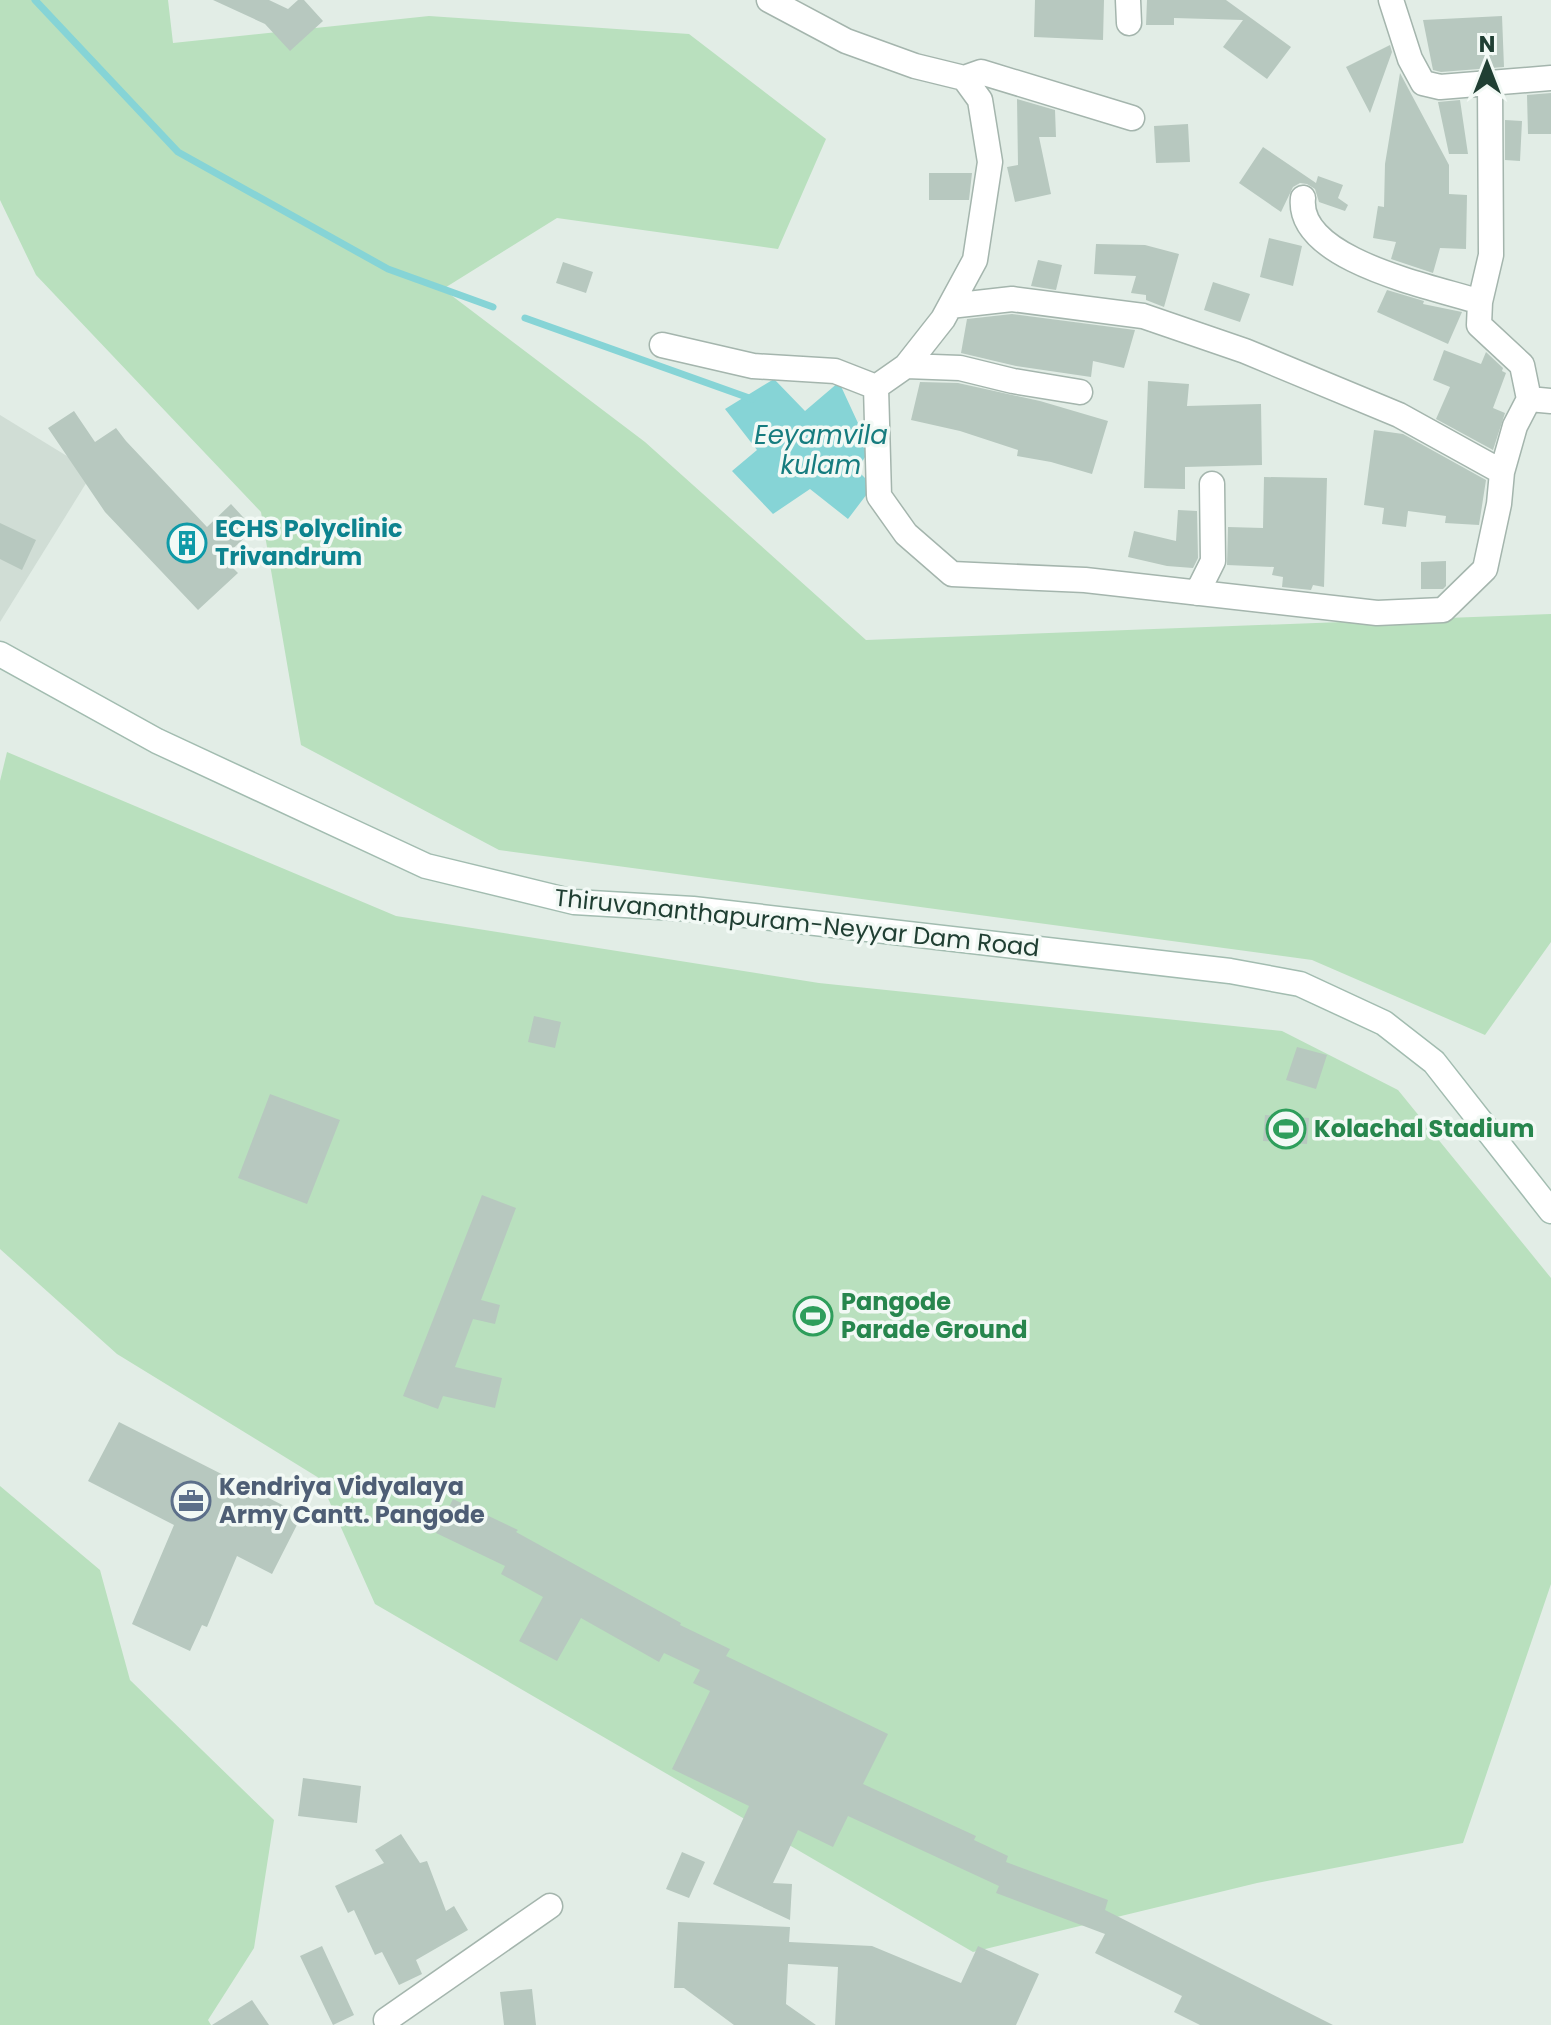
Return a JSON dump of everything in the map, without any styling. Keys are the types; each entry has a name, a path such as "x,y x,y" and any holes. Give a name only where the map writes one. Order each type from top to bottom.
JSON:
{"street":[{"path":"1391,0 1410,59 1423,83 1440,87 1551,78"},
{"path":"784,4 846,41 915,66 964,78 981,72 1132,118"},
{"path":"876,387 906,366 943,319 975,260 990,162 980,100 964,78"},
{"path":"876,387 879,496 906,534 952,574 1085,580 1377,613 1443,610 1485,569 1499,504 1502,472 1515,426 1540,400 1522,365 1479,325 1480,302 1491,255 1490,83"},
{"path":"1303,198 1305,221 1325,244 1396,279 1480,302"},
{"path":"950,306 1012,299 1143,316 1245,351 1399,415 1502,472"},
{"path":"662,345 753,366 835,371 876,387"},
{"path":"906,366 960,368 1080,392"},
{"path":"1197,593 1213,561 1212,484"},
{"name":"Thiruvananthapuram-Neyyar Dam Road","path":"0,654 157,741 426,866 574,902 693,909 1230,971 1300,984 1384,1023 1434,1062 1551,1211"},
{"path":"386,2020 550,1906"}],"shaded area":[{"path":"0,415 93,472 0,622"}],"green space":[{"path":"0,0 168,0 173,43 429,16 689,34 826,139 778,249 557,218 443,289 645,442 866,640 1551,614 1551,942 1485,1035 1312,960 499,850 301,745 261,512 36,275 0,200"},
{"name":"Pangode Parade Ground","path":"7,752 396,916 819,983 1282,1031 1398,1090 1551,1278 1551,1584 1463,1843 1257,1883 973,1952 375,1604 319,1478 117,1354 0,1249 0,781"},
{"path":"0,1486 100,1570 130,1680 274,1820 254,1948 208,2020 211,2025 0,2025"}],"water":[{"name":"Eeyamvila kulam","path":"774,379 805,411 839,382 870,449 857,470 873,486 848,519 810,489 773,514 732,471 757,450 725,409"}],"building":[{"path":"213,0 269,0 288,9 298,0 304,0 323,21 290,51 265,24"},
{"path":"1035,0 1104,0 1103,40 1034,37"},
{"path":"1147,0 1226,0 1291,47 1267,79 1223,47 1243,20 1174,18 1174,25 1146,25"},
{"path":"1502,16 1504,67 1433,70 1423,20"},
{"path":"1390,45 1392,52 1370,113 1346,67"},
{"path":"1400,73 1449,165 1449,194 1467,195 1466,249 1440,248 1433,273 1391,259 1396,242 1373,238 1378,206 1384,207 1385,164"},
{"path":"1551,93 1551,134 1528,134 1527,95"},
{"path":"1017,99 1055,110 1056,137 1039,137 1051,194 1015,202 1007,167 1018,165"},
{"path":"1460,100 1468,154 1449,154 1438,102"},
{"path":"1505,120 1522,121 1520,161 1505,160"},
{"path":"1188,124 1190,162 1156,163 1154,126"},
{"path":"1263,147 1316,183 1318,176 1343,185 1338,198 1348,205 1345,211 1319,202 1315,189 1300,183 1293,187 1281,212 1239,183"},
{"path":"929,173 972,173 969,200 929,200"},
{"path":"1269,238 1302,246 1293,286 1260,277"},
{"path":"1096,244 1145,245 1179,254 1164,307 1146,300 1146,295 1131,293 1136,276 1094,274"},
{"path":"1038,260 1062,265 1056,290 1031,286"},
{"path":"563,262 593,272 586,293 556,283"},
{"path":"1213,282 1250,294 1240,322 1204,310"},
{"path":"1387,290 1424,301 1423,304 1462,312 1448,344 1377,312"},
{"path":"1012,314 1135,330 1124,368 1093,361 1091,377 1016,366 961,353 967,319"},
{"path":"1444,350 1481,364 1486,352 1506,373 1493,408 1505,413 1493,450 1436,419 1450,387 1433,380"},
{"path":"1148,381 1189,384 1187,406 1261,404 1262,465 1185,467 1185,489 1144,488"},
{"path":"920,382 958,383 1040,401 1108,421 1092,474 1017,456 1018,450 960,431 911,420"},
{"name":"ECHS Polyclinic Trivandrum","path":"74,411 95,442 116,428 207,527 231,504 254,529 223,558 238,573 198,610 105,512 48,428"},
{"path":"1374,430 1403,434 1486,480 1479,525 1445,523 1446,516 1408,511 1406,527 1382,524 1384,508 1364,505"},
{"path":"1264,477 1327,478 1324,587 1313,585 1311,590 1282,587 1283,577 1272,575 1274,567 1227,565 1228,527 1263,528"},
{"path":"1178,510 1197,511 1198,558 1193,568 1128,557 1134,531 1176,541"},
{"path":"0,523 36,540 22,570 0,559"},
{"path":"1446,561 1446,586 1443,589 1421,589 1421,562"},
{"path":"534,1016 561,1022 555,1048 528,1042"},
{"path":"1297,1047 1327,1055 1316,1089 1286,1080"},
{"path":"270,1094 340,1120 307,1204 238,1178"},
{"name":"Kolachal Stadium","path":"1265,1115 1309,1118 1307,1144 1263,1141"},
{"path":"482,1195 516,1208 481,1300 500,1305 495,1324 473,1319 455,1367 502,1378 495,1408 443,1396 438,1409 403,1396"},
{"path":"119,1422 302,1515 272,1574 237,1556 207,1627 202,1625 190,1651 132,1624 174,1525 88,1481"},
{"path":"453,1499 518,1530 516,1532 680,1625 730,1649 726,1656 888,1734 863,1784 976,1836 974,1840 1008,1856 1006,1862 1108,1900 1105,1910 1333,2025 1200,2025 1174,2012 1182,1996 1095,1953 1105,1934 996,1893 999,1886 848,1816 833,1847 798,1830 773,1883 792,1884 790,1920 713,1884 749,1806 672,1769 710,1691 693,1683 700,1670 664,1653 659,1662 581,1618 557,1661 519,1641 543,1597 501,1574 505,1566 436,1533"},
{"path":"303,1778 361,1786 357,1823 298,1816"},
{"path":"401,1834 420,1863 427,1861 446,1911 454,1906 468,1930 416,1960 422,1974 399,1985 382,1952 375,1955 354,1910 348,1913 335,1886 384,1863 375,1850"},
{"path":"682,1852 705,1862 689,1898 666,1889"},
{"path":"678,1922 790,1927 789,1942 872,1946 961,1983 978,1946 1039,1974 1016,2025 835,2025 838,1967 788,1964 786,2004 816,2025 734,2025 684,1988 674,1988"},
{"path":"322,1946 354,2015 333,2025 300,1956"},
{"path":"532,1989 536,2025 504,2025 500,1992"},
{"path":"252,2000 269,2025 212,2025"}],"waterway":[{"path":"35,0 178,152 388,269 493,307"},
{"path":"525,318 752,399"}],"place":[{"name":"ECHS Polyclinic Trivandrum","path":"187,543"},
{"name":"Kolachal Stadium","path":"1286,1129"},
{"name":"Pangode Parade Ground","path":"813,1316"},
{"name":"Kendriya Vidyalaya Army Cantt. Pangode","path":"191,1501"}]}
